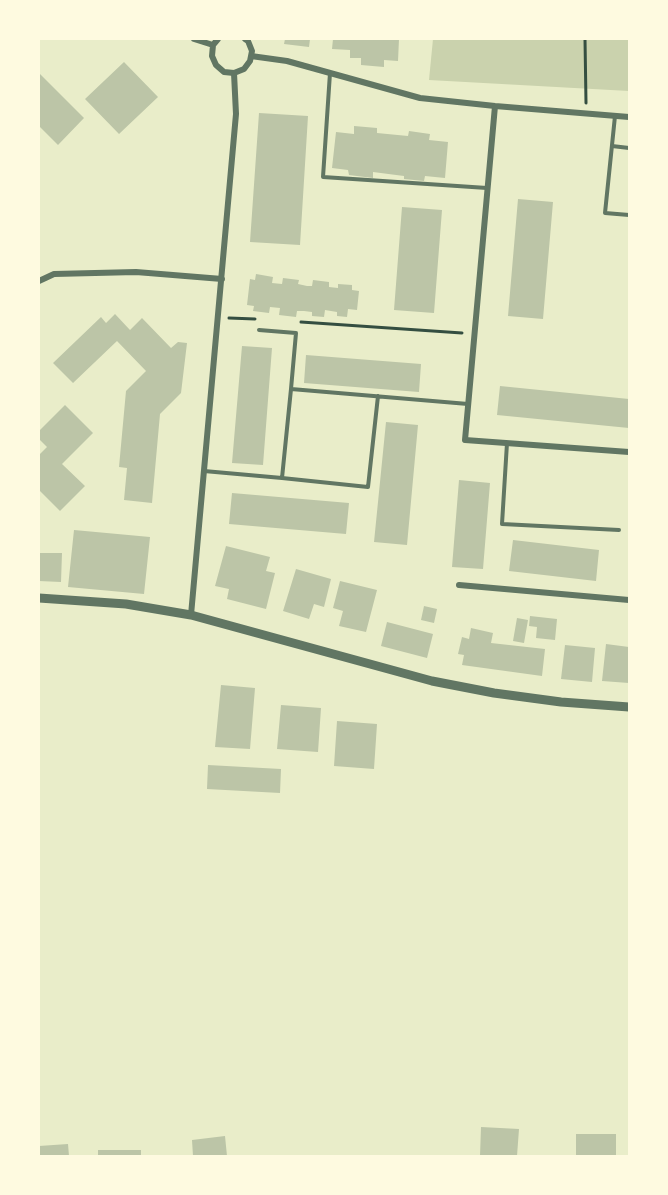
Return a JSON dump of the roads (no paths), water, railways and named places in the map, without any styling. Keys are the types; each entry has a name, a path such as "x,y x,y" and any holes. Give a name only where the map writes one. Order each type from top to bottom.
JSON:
{"street":[{"path":"194,39 213,45"},
{"path":"218,39 213,45 212,56 216,65 224,72 234,73 244,69 250,61 252,51 245,39"},
{"path":"251,56 287,61 420,98 629,117"},
{"path":"191,615 236,114 234,73"},
{"path":"495,106 465,440 629,453"},
{"path":"39,281 54,274 136,272 222,279"},
{"path":"459,585 629,600"},
{"path":"39,598 126,604 191,615 432,681 494,693 561,702 629,707"}],"lane":[{"path":"330,73 323,177 488,188"},
{"path":"615,116 604,213 629,215"},
{"path":"612,146 629,148"},
{"path":"259,330 296,333 282,478"},
{"path":"291,388 469,404"},
{"path":"204,471 368,487 378,396"},
{"path":"507,443 502,524 619,530"}]}
